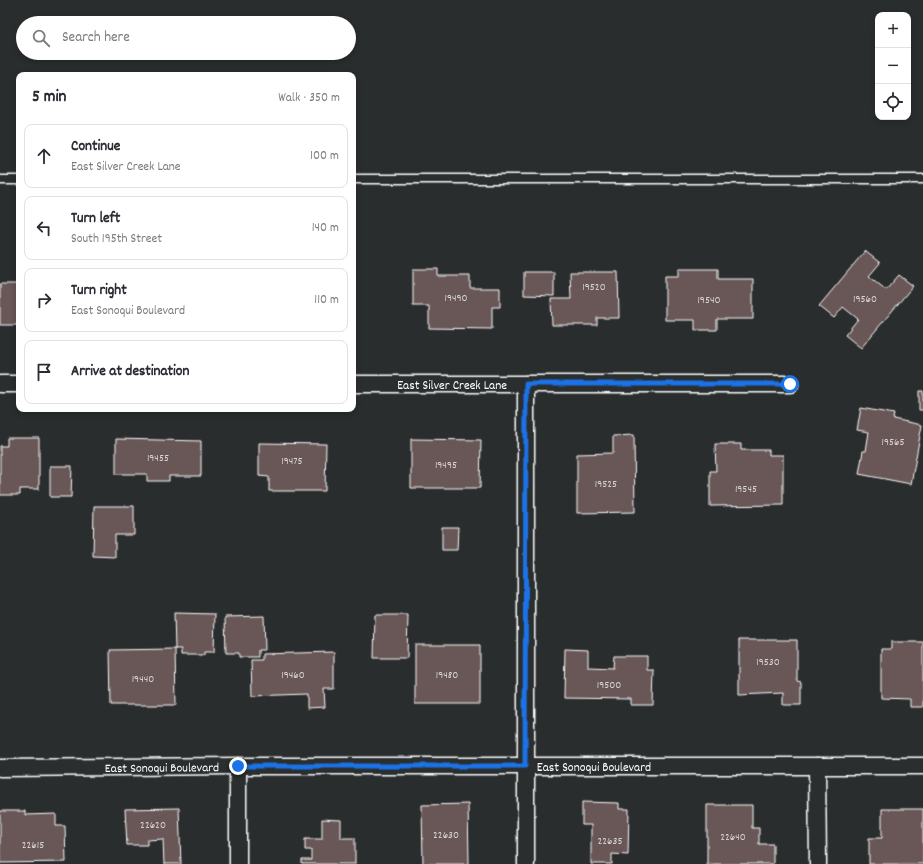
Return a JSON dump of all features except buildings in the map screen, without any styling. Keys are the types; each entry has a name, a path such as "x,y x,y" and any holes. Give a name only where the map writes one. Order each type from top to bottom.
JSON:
{"street":[{"path":"0,384 16,384"},
{"name":"East Silver Creek Lane","path":"356,384 790,384"},
{"path":"526,384 526,864"},
{"path":"238,766 238,864"},
{"name":"East Sonoqui Boulevard","path":"0,768 238,766 923,766"},
{"path":"817,766 818,864"}],"lane":[{"path":"356,179 923,179"},
{"path":"0,180 16,180"}],"route":[{"path":"238,766 525,766 526,384 790,384"}]}
